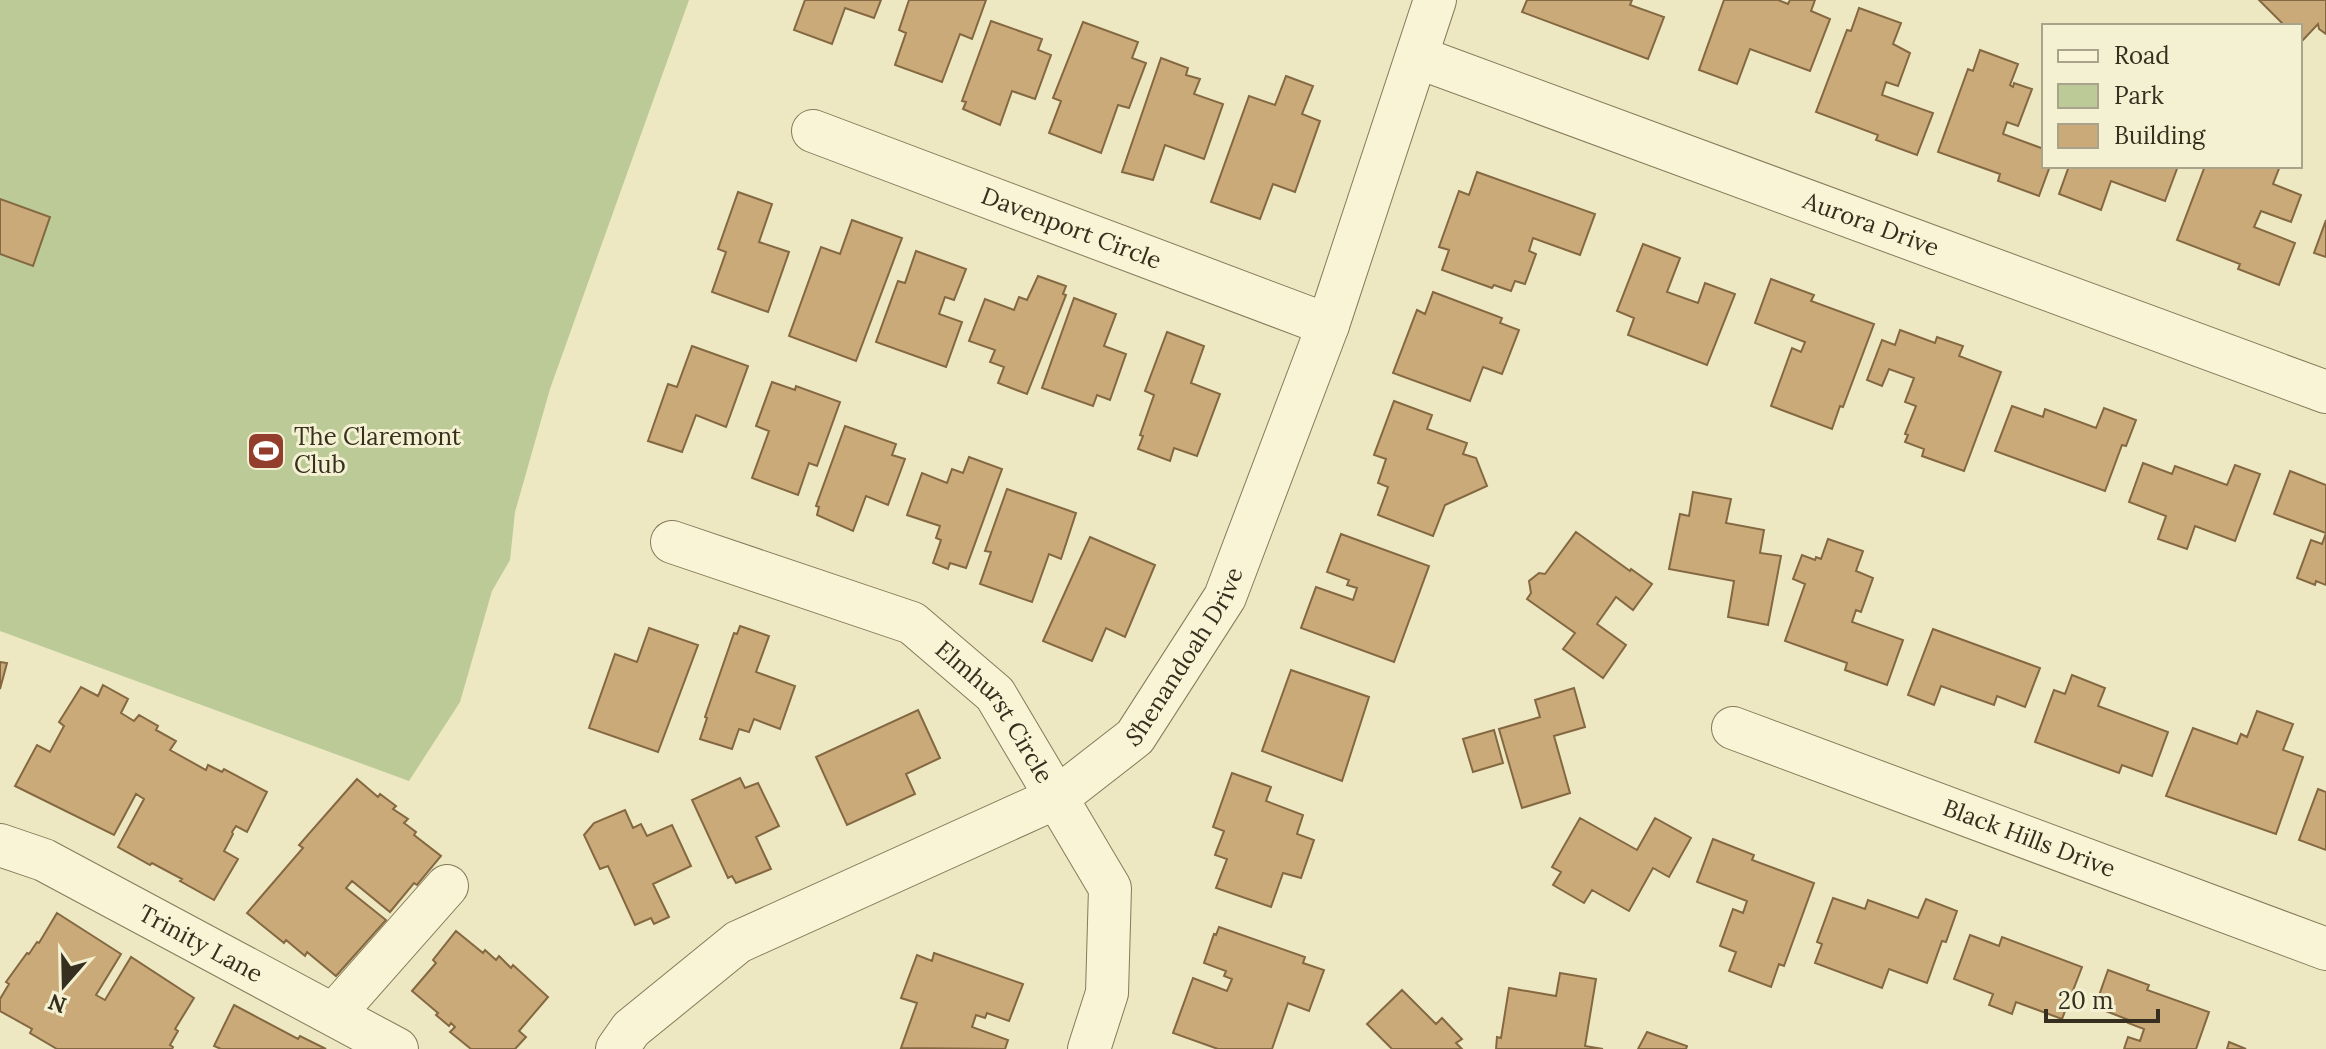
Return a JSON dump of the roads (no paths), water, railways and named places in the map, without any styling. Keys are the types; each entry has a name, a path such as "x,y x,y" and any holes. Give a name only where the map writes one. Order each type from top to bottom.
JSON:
{"street":[{"name":"Shenandoah Drive","path":"617,1049 631,1029 738,942 1058,797 1135,737 1225,597 1328,325 1435,0"},
{"name":"Aurora Drive","path":"1417,57 2326,392"},
{"name":"Davenport Circle","path":"813,131 1328,325"},
{"name":"Elmhurst Circle","path":"672,542 912,623 995,694 1110,888 1107,993 1089,1049"},
{"name":"Black Hills Drive","path":"1733,728 2326,949"},
{"name":"Trinity Lane","path":"0,845 44,860 397,1049"},
{"path":"334,1014 447,886"}],"place":[{"name":"The Claremont Club","path":"266,451"}]}
